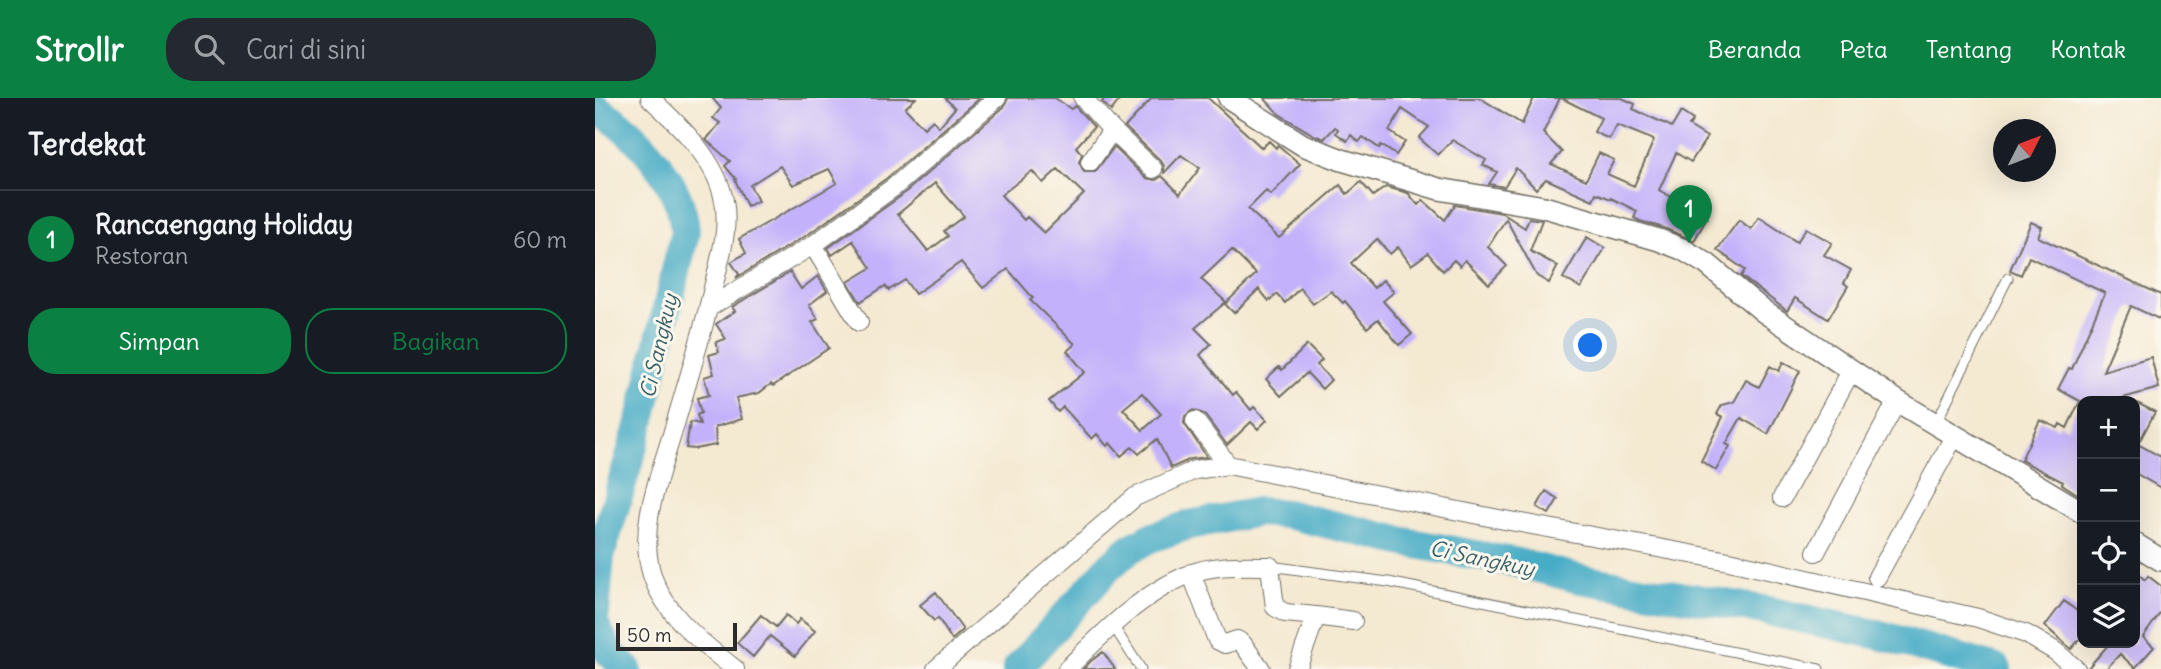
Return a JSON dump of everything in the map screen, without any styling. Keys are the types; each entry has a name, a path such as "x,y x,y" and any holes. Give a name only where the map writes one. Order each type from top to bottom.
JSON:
{"street":[{"path":"650,98 696,146 716,177 724,198 727,221 708,308 649,515 647,538 652,574 660,594 685,626 735,669"},
{"path":"708,308 813,245 894,187 997,98"},
{"path":"1083,98 1153,169"},
{"path":"1237,100 1303,145 1342,160 1439,188 1543,207 1682,249 1707,264 1763,311 1851,371 2077,509"},
{"path":"1090,162 1112,130"},
{"path":"813,245 859,322"},
{"path":"1782,498 1851,371"},
{"path":"1817,552 1897,401"},
{"path":"1195,421 1229,465"},
{"path":"1877,577 1955,435"},
{"path":"936,669 1135,497 1195,470 1229,465 1499,519 1729,561 1978,618 2026,634 2055,651 2076,669"},
{"path":"2140,547 2161,560"},
{"path":"1067,669 1112,624 1158,592 1191,573 1230,566 1270,566 1275,607 1285,613 1353,621"},
{"path":"1191,573 1217,640 1224,644 1237,640 1261,669"},
{"path":"1297,669 1316,616"}],"lane":[{"path":"1935,423 2008,278"},
{"path":"1270,566 1388,582 1819,669"},
{"path":"1112,624 1141,669"}],"building":[{"path":"712,98 916,98 905,108 924,128 933,120 939,127 955,108 945,98 980,98 887,178 807,235 736,278 739,274 731,262 746,253 739,239 837,183 829,169 793,185 780,166 750,185 758,201 747,206 736,179 725,166 730,161 706,140 720,123 713,118 721,108"},
{"path":"1008,98 1055,98 1071,109 1075,106 1094,127 1076,147 1082,154 1079,162 1084,172 1095,172 1114,147 1146,178 1156,180 1162,176 1180,194 1200,168 1181,155 1164,173 1161,161 1125,127 1152,98 1208,98 1262,148 1269,141 1276,148 1278,145 1300,164 1271,195 1266,191 1248,209 1279,238 1340,185 1347,194 1361,182 1373,196 1386,187 1408,193 1418,205 1423,200 1445,220 1455,205 1502,213 1525,228 1529,218 1542,220 1530,251 1558,266 1549,283 1537,276 1506,219 1488,247 1507,266 1489,284 1465,260 1460,266 1454,260 1443,271 1428,253 1411,265 1398,247 1390,254 1377,239 1351,263 1374,288 1383,280 1394,292 1383,301 1412,334 1399,345 1378,319 1367,328 1345,301 1343,303 1331,291 1313,304 1300,288 1285,303 1277,294 1269,301 1259,289 1234,313 1225,304 1256,274 1232,250 1201,279 1226,302 1195,328 1211,344 1200,355 1233,395 1236,392 1251,410 1254,407 1267,420 1258,429 1251,422 1227,445 1204,414 1193,410 1185,416 1184,423 1207,457 1191,459 1171,468 1157,439 1139,454 1132,447 1121,456 1110,443 1107,446 1097,434 1092,439 1063,407 1058,412 1049,401 1085,372 1067,351 1075,344 1030,300 1033,298 1008,269 983,288 961,262 915,294 905,280 889,290 885,286 860,302 848,282 871,268 853,241 832,255 828,248 901,196 1004,107","holes":["1058,169 1084,194 1044,233 1027,217 1024,220 1001,195 1032,171 1043,183","935,183 964,216 944,231 948,236 928,251 898,214","1142,393 1161,414 1143,430 1123,409"]},
{"path":"1105,98 1121,98 1111,111 1102,102"},
{"path":"1264,98 1480,98 1522,124 1534,98 1560,98 1543,133 1562,152 1551,164 1586,180 1599,153 1614,160 1607,174 1634,186 1654,140 1617,125 1609,139 1594,132 1601,118 1561,98 1622,98 1635,104 1633,109 1672,127 1681,112 1693,120 1689,126 1707,137 1691,162 1676,153 1659,190 1684,204 1686,200 1700,208 1698,213 1707,218 1694,241 1640,221 1634,218 1637,211 1596,193 1593,200 1546,179 1536,189 1516,168 1504,187 1489,184 1497,172 1483,165 1486,160 1452,140 1438,155 1419,138 1429,127 1402,109 1389,131 1405,142 1396,155 1363,137 1359,142 1351,135 1347,141 1336,133 1338,129 1335,127 1324,139 1314,135 1279,114"},
{"path":"1759,217 1797,242 1806,228 1832,243 1824,255 1851,270 1844,283 1848,286 1828,319 1795,298 1787,311 1741,276 1745,270 1717,250 1739,220 1751,229"},
{"path":"2031,222 2042,227 2038,237 2161,295 2161,320 2131,306 2103,371 2151,357 2159,388 2130,396 2077,396 2077,399 2058,389 2069,368 2072,369 2105,293 2029,257 2021,275 2010,270"},
{"path":"1587,237 1605,248 1581,288 1563,278"},
{"path":"790,272 801,289 818,276 827,291 809,305 818,319 812,322 829,348 773,386 771,384 759,393 736,398 742,419 715,427 716,445 686,448 690,422 700,424 697,415 701,413 697,398 709,395 704,377 714,374 709,355 719,352 716,342 726,339 716,324 735,311 732,307"},
{"path":"1307,345 1322,360 1317,365 1331,380 1322,389 1307,373 1281,396 1266,379 1279,367 1282,370"},
{"path":"1783,362 1800,371 1768,434 1741,418 1726,444 1730,446 1716,470 1701,461 1723,417 1717,414 1722,405 1734,402 1746,380 1759,387 1770,366 1779,371"},
{"path":"2140,404 2155,412 2140,440"},
{"path":"2077,407 2077,494 2062,484 2063,482 2021,460 2040,420 2058,428 2060,424 2067,428"},
{"path":"2140,445 2161,457 2161,488 2140,476"},
{"path":"1546,491 1558,499 1549,514 1537,507"},
{"path":"2140,576 2145,580 2148,576 2161,586 2161,612 2143,637 2154,647 2135,668 2120,654 2106,669 2087,669 2105,648 2140,648"},
{"path":"936,592 963,630 952,640 938,618 934,621 920,605"},
{"path":"2064,601 2077,611 2077,642 2071,649 2045,626"},
{"path":"761,615 776,627 786,615 796,624 800,619 815,631 795,656 770,636 753,657 737,643"},
{"path":"1103,652 1115,669 1083,669 1091,661"}],"waterway":[{"name":"Ci Sangkuy","path":"595,108 626,130 655,160 676,195 685,232 641,420 600,556 595,613"},
{"name":"Ci Sangkuy","path":"1017,669 1109,567 1128,550 1150,538 1189,525 1258,512 1286,514 1405,542 1514,562 1580,579 1763,610 1880,635 1997,669"},
{"name":"Ci Sangkuy","path":"595,625 609,652 627,669"}],"place":[{"name":"Rancaengang Holiday","path":"1689,243"}]}
